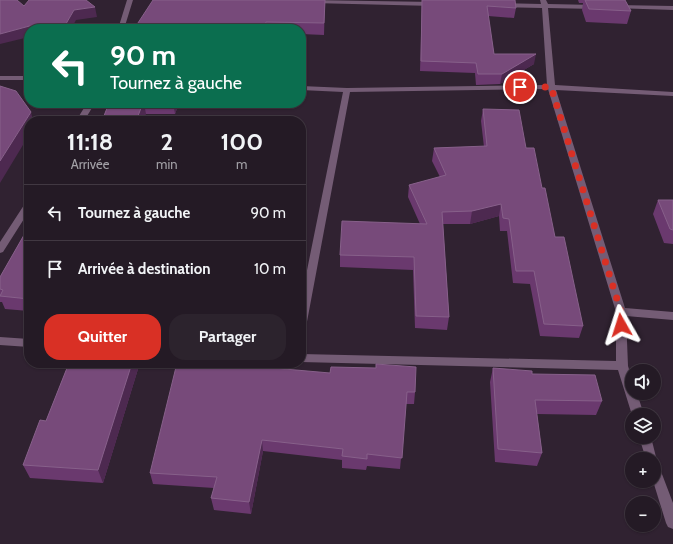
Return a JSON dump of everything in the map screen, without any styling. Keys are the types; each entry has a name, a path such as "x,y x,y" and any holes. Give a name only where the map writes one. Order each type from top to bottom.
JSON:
{"street":[{"path":"123,24 130,0"},
{"path":"301,1 443,4"},
{"path":"498,5 544,3 601,7"},
{"path":"544,3 551,87 621,312 622,366 636,408"},
{"path":"609,7 673,8"},
{"path":"0,78 24,78"},
{"path":"306,88 347,90 551,87 673,94"},
{"path":"306,301 347,90"},
{"path":"0,250 24,212"},
{"path":"621,312 673,316"},
{"path":"0,341 24,343"},
{"path":"306,358 622,366"},
{"path":"661,486 673,523"}],"building":[{"path":"0,0 17,0 24,6 29,0 86,0 95,7 74,10 66,24 24,24 24,28 0,34"},
{"path":"153,0 325,0 324,23 266,22 265,24 137,24"},
{"path":"422,0 515,0 516,8 487,6 494,54 536,54 502,74 478,74 476,63 421,61"},
{"path":"585,0 625,0 631,11 589,9"},
{"path":"0,86 16,91 24,102 24,108 28,108 31,112 28,116 24,116 24,123 0,161"},
{"path":"107,108 141,108 138,116 104,116"},
{"path":"483,109 519,110 526,148 534,148 542,188 545,188 555,237 564,237 583,326 544,324 534,271 516,271 509,219 503,218 501,204 472,211 442,212 449,317 416,316 414,257 340,255 342,221 427,224 409,185 446,175 434,148 487,146"},
{"path":"658,200 673,200 673,230 670,229"},
{"path":"24,235 24,298 0,296 3,290 0,289 0,277"},
{"path":"376,364 416,367 415,392 407,392 402,458 367,454 367,459 342,456 343,449 262,440 249,502 211,498 217,477 150,473 176,368 273,368 330,373 331,367 376,368"},
{"path":"67,368 130,368 98,470 23,465 40,420 46,421"},
{"path":"493,368 532,371 532,374 595,375 602,401 535,400 542,453 498,449"}],"route":[{"path":"520,87 551,87 621,312 621,325"}]}
